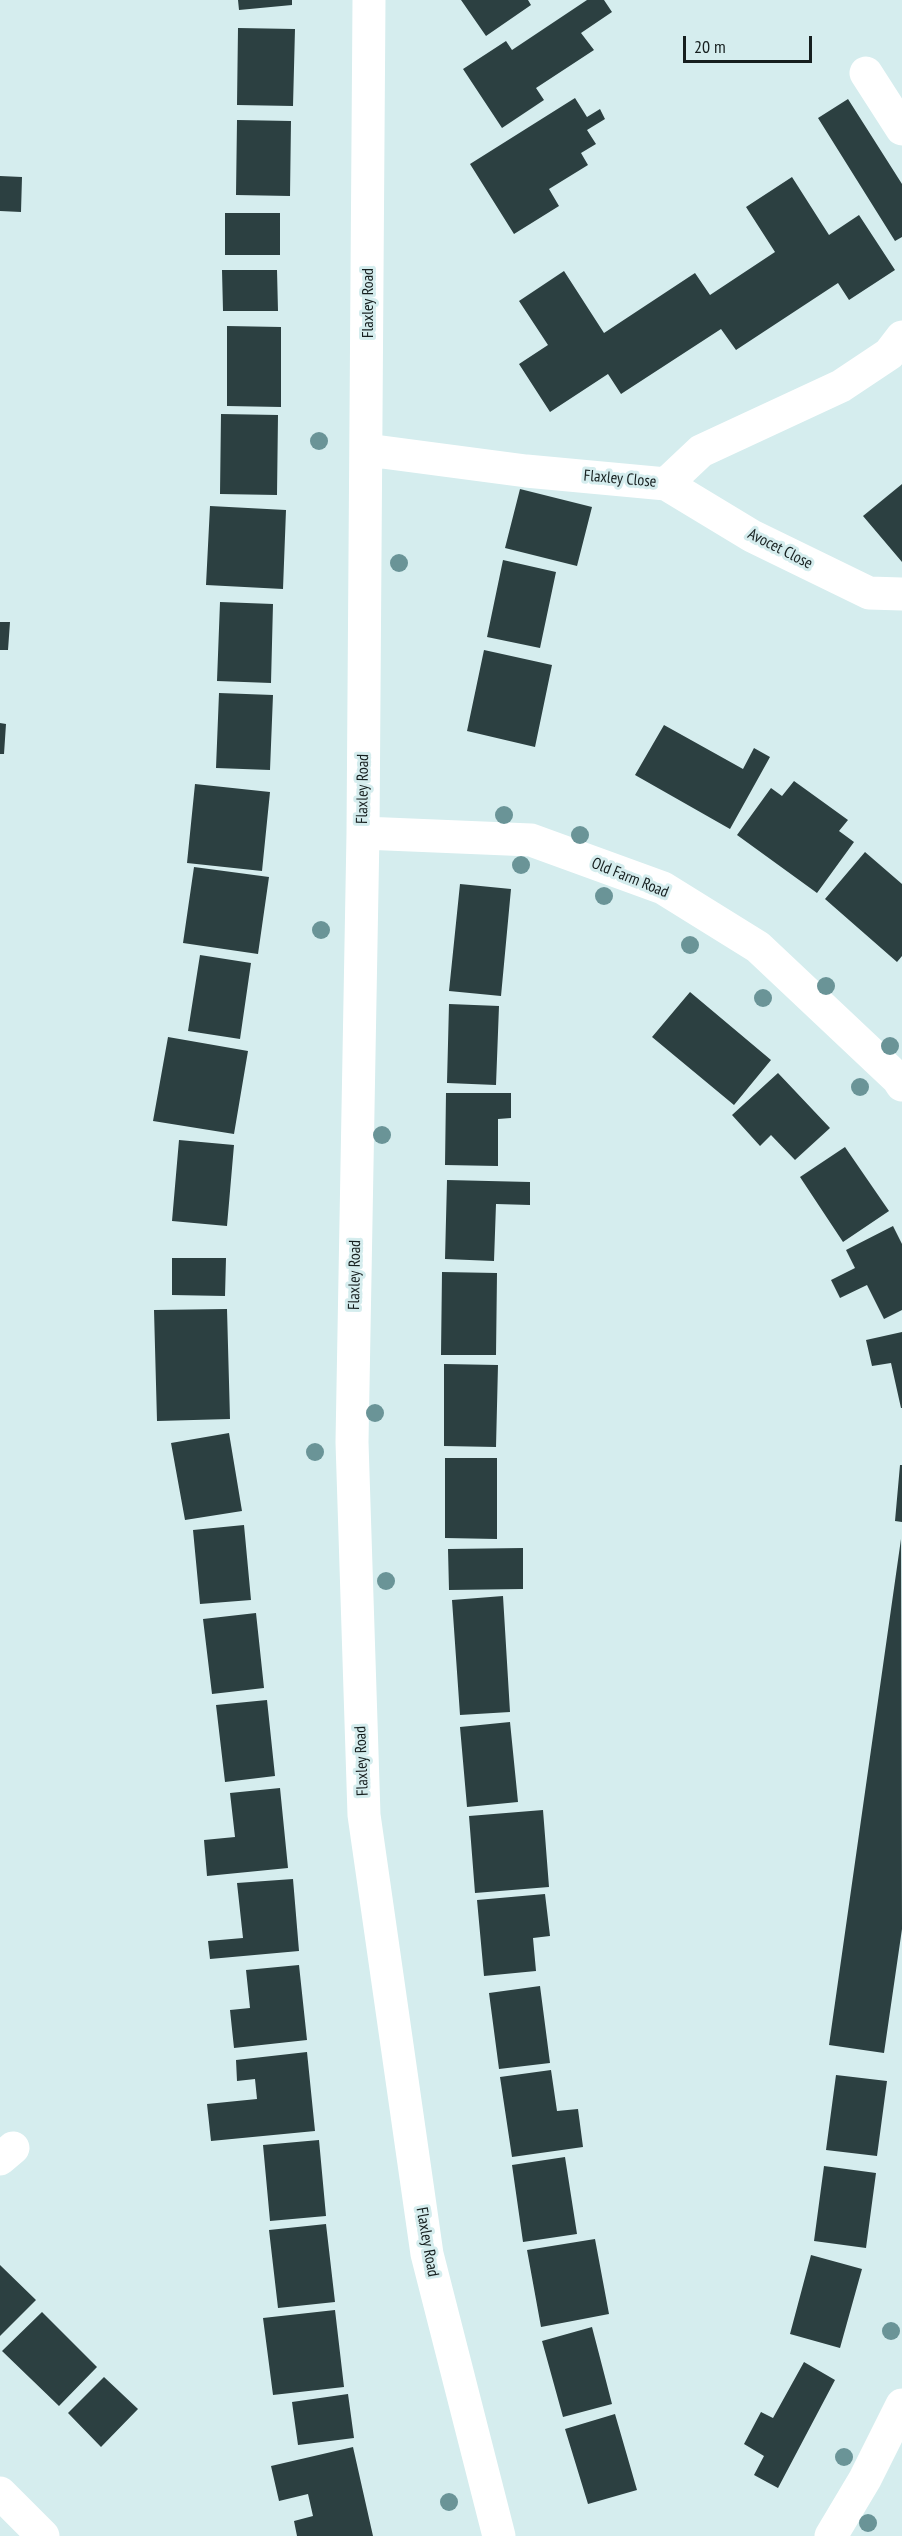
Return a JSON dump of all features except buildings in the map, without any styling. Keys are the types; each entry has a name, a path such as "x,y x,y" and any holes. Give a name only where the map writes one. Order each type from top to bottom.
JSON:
{"street":[{"name":"Flaxley Road","path":"369,0 363,833 352,1442 364,1815 427,2254 499,2536"},
{"path":"866,74 902,129"},
{"name":"Flaxley Close","path":"367,450 526,471 666,484 701,451 841,386 889,354 902,338"},
{"name":"Avocet Close","path":"666,484 752,536 869,593 902,594"},
{"name":"Old Farm Road","path":"363,833 531,840 663,888 758,947 902,1085"},
{"path":"831,2536 865,2479 902,2405"},
{"path":"0,2493 43,2536"}]}
